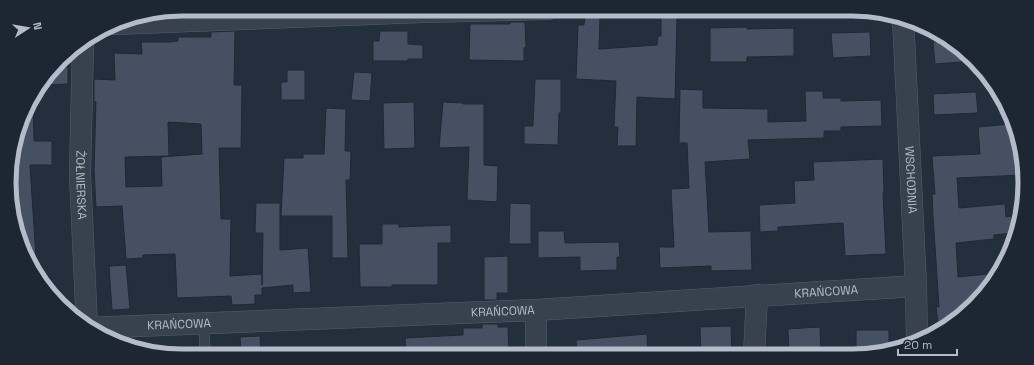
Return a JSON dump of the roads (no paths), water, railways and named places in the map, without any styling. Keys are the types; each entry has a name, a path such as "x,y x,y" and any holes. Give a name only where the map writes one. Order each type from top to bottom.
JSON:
{"street":[{"path":"135,23 319,16"},
{"name":"WSCHODNIA","path":"903,24 916,286 917,335"},
{"name":"ŻOŁNIERSKA","path":"82,49 80,175 88,319"},
{"name":"KRAŃCOWA","path":"98,327 536,310 916,286"},
{"path":"754,349 757,295"},
{"path":"536,310 536,349"}],"lane":[{"path":"204,323 205,349"}]}
